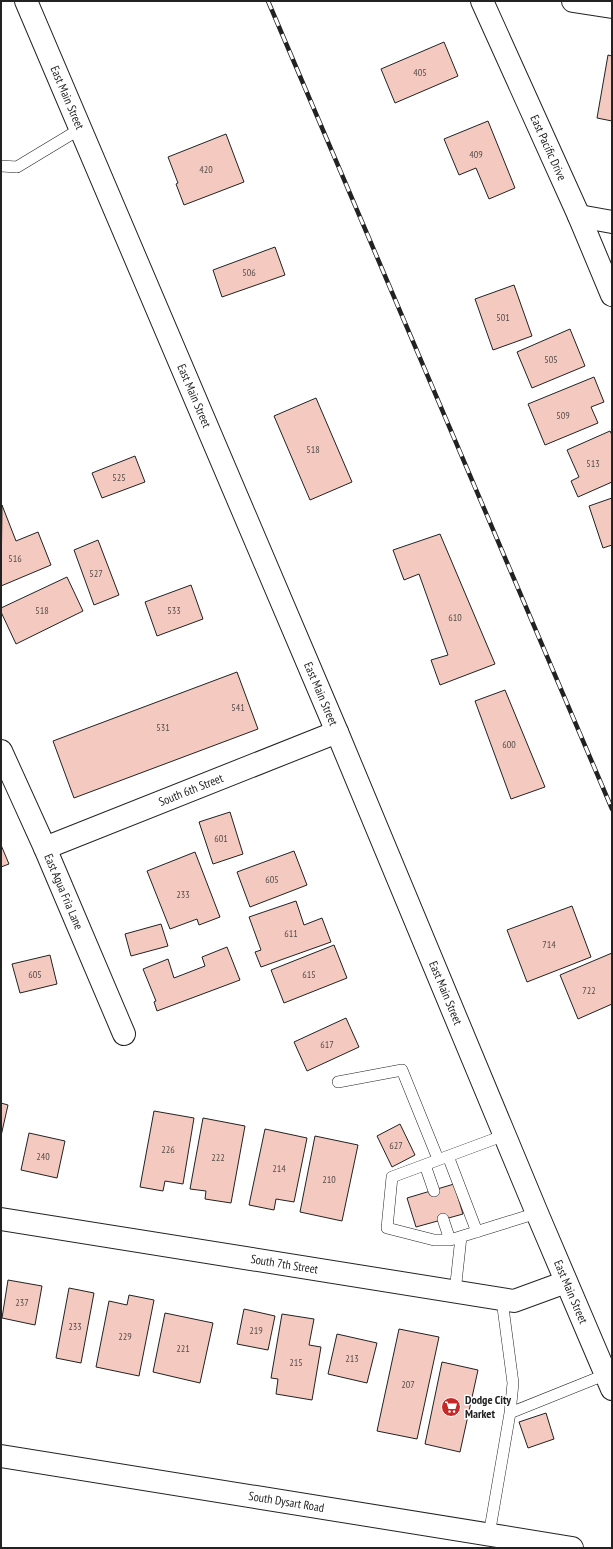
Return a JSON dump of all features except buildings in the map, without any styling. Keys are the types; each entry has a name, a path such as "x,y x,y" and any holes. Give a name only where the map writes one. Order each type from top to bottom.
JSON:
{"street":[{"name":"East Main Street","path":"26,1 336,732 566,1282 608,1369"},
{"name":"East Pacific Drive","path":"482,1 579,216 612,295"},
{"path":"573,1 612,7"},
{"path":"579,216 612,222"},
{"name":"South 6th Street","path":"45,848 336,732"},
{"name":"East Agua Fria Lane","path":"1,751 45,848 124,1034"},
{"name":"South 7th Street","path":"1,1218 502,1300 514,1301 566,1282"},
{"name":"South Dysart Road","path":"1,1456 572,1548"}],"lane":[{"path":"1,166 17,167 80,129"},
{"path":"338,1082 402,1070 477,1232"},
{"path":"505,1135 392,1178 387,1228 434,1240 455,1238 537,1213"},
{"path":"425,1165 434,1190"},
{"path":"443,1219 455,1238 454,1292"},
{"path":"490,1535 510,1413 513,1383 502,1300"},
{"path":"510,1413 608,1369"}],"railway":[{"path":"268,1 612,809"}],"place":[{"name":"Dodge City Market","path":"451,1407"}]}
